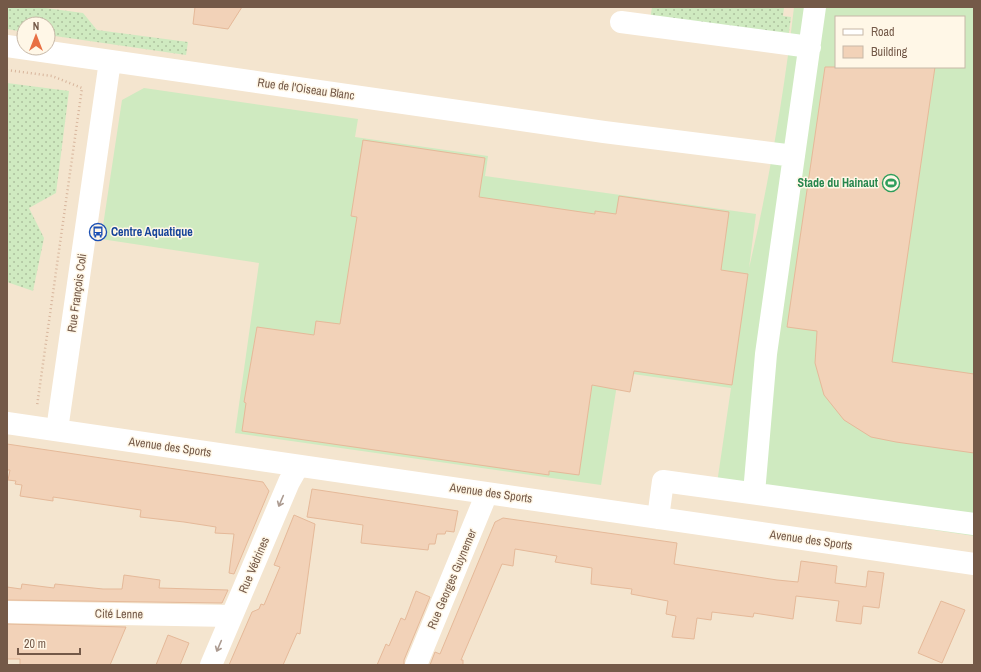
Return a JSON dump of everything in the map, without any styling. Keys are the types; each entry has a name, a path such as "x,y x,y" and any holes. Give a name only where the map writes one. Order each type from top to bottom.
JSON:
{"street":[{"path":"754,493 766,354 815,7"},
{"path":"621,22 810,47"},
{"name":"Rue de l'Oiseau Blanc","path":"7,46 604,132 794,156"},
{"name":"Rue François Coli","path":"57,430 110,61"},
{"name":"Avenue des Sports","path":"7,423 974,564"},
{"name":"Rue Védrines","path":"211,665 289,482 298,466"},
{"path":"658,518 663,481 974,524"},
{"name":"Rue Georges Guynemer","path":"416,665 487,493"},
{"name":"Cité Lenne","path":"7,612 232,616"}],"path":[{"path":"7,70 52,76 82,88 36,412"}],"shaded area":[{"path":"7,7 974,7 974,665 7,665"}],"green space":[{"path":"7,7 38,7 83,13 97,30 188,42 186,55 56,36 56,16 16,16 16,31 7,29"},
{"path":"652,7 784,7 783,16 791,17 788,39 650,20"},
{"path":"794,7 974,7 974,536 715,497 731,388 619,372 601,485 235,433 259,263 101,239 122,100 144,88 358,119 355,137 488,156 485,176 756,214 749,268 781,105"},
{"path":"7,83 69,91 56,193 29,208 44,238 33,291 7,282"}],"building":[{"path":"195,7 242,7 228,29 193,24"},
{"name":"Stade du Hainaut","path":"825,67 935,68 892,362 974,374 974,453 871,437 844,420 824,395 815,363 817,331 787,327"},
{"path":"363,140 485,158 479,197 595,214 595,211 616,214 619,196 729,212 721,270 748,274 732,385 634,371 630,392 592,385 579,475 549,471 549,475 242,431 246,403 244,402 257,327 314,335 316,321 340,324 357,217 351,216"},
{"path":"7,444 263,482 269,491 234,574 229,573 234,534 215,533 216,527 140,517 141,510 53,497 53,501 20,496 22,485 15,484 16,481 8,480 10,470 7,470"},
{"path":"312,489 458,511 454,532 446,531 445,534 437,534 435,544 429,544 428,550 361,543 363,525 307,517"},
{"path":"294,515 315,524 300,634 297,633 283,665 229,665 252,612 259,609 261,604 264,605 280,567 274,565"},
{"path":"503,518 677,543 674,564 777,580 798,582 801,561 837,566 835,583 866,587 868,571 884,573 879,608 863,606 861,624 836,621 839,601 796,596 793,619 754,613 753,617 712,612 711,620 697,618 694,639 672,637 676,616 666,614 668,601 631,594 632,589 591,584 592,568 555,562 557,556 515,549 513,566 502,564 461,660 463,660 463,665 430,665 435,652 440,654 495,522"},
{"path":"124,575 160,580 159,588 228,590 222,603 7,600 7,587 21,589 22,584 54,588 55,584 103,589 122,589"},
{"path":"416,591 430,597 404,660 404,665 377,665 386,644 389,646 401,618 405,620"},
{"path":"941,601 965,610 942,663 918,653"},
{"path":"7,624 126,627 110,665 20,665 20,659 7,659"},
{"path":"168,635 189,643 180,665 156,665"}],"place":[{"name":"Stade du Hainaut","path":"891,183"},
{"name":"Centre Aquatique","path":"98,232"}]}
